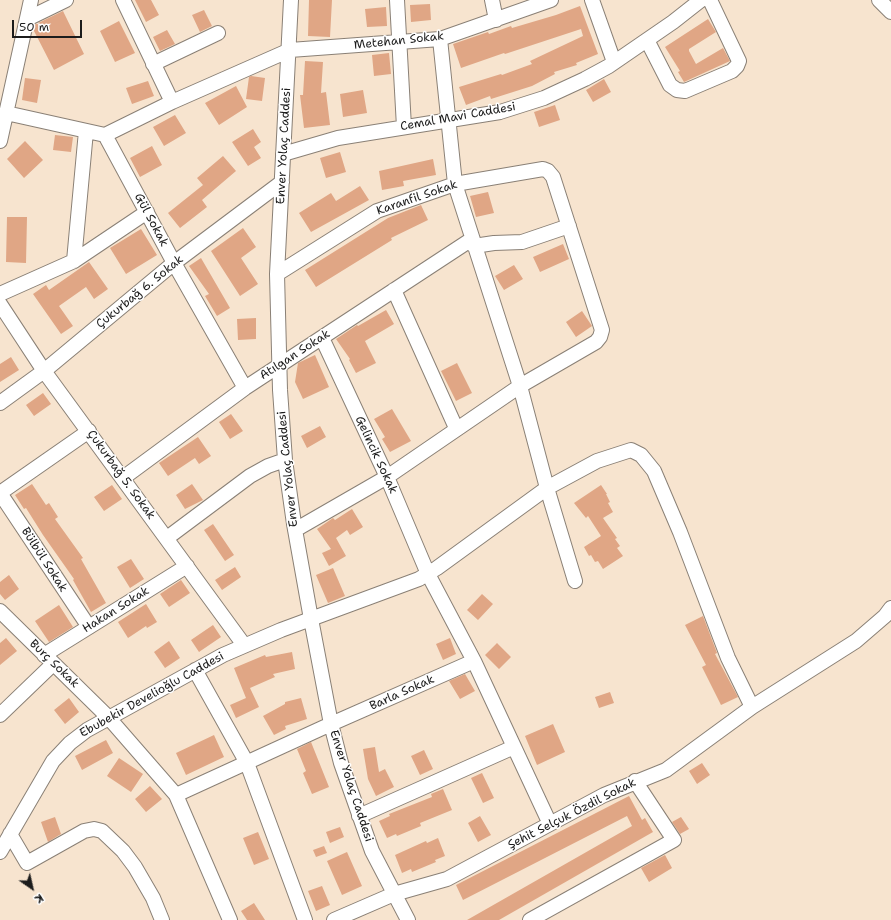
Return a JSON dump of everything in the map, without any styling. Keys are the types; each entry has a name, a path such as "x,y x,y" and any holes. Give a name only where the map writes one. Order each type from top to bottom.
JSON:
{"street":[{"path":"0,141 6,113 6,94 31,0"},
{"path":"27,19 66,0"},
{"path":"123,0 172,102"},
{"name":"Enver Yolaç Caddesi","path":"291,0 290,50 277,274 279,365 285,460 295,530 331,724 358,816 372,851 408,920"},
{"path":"397,0 404,128"},
{"path":"492,0 496,20"},
{"name":"Metehan Sokak","path":"105,135 172,102 290,50 440,39 551,0"},
{"path":"592,0 614,62"},
{"path":"647,40 670,85 677,90 685,91 732,70 737,66 739,60 710,0"},
{"path":"879,0 891,12"},
{"name":"Cemal Mavi Caddesi","path":"283,154 338,138 500,112 544,98 585,79 614,62 647,40 694,3"},
{"path":"153,64 218,33"},
{"path":"440,39 455,184 520,386 547,488 576,581"},
{"path":"6,113 105,135"},
{"path":"74,261 86,131"},
{"name":"Gül Sokak","path":"105,135 174,264 245,388"},
{"name":"Karanfil Sokak","path":"277,274 377,211 455,184 540,168 548,171 553,177 569,226"},
{"name":"Çukurbağ 6. Sokak","path":"0,403 44,371 174,264 282,182"},
{"path":"0,294 74,261 146,212"},
{"path":"295,530 387,477 456,428 520,386 596,342 602,334 601,326 569,226 522,242 473,243"},
{"name":"Atılgan Sokak","path":"123,478 245,388 279,365 394,290 473,243"},
{"path":"394,290 456,428"},
{"name":"Çukurbağ 5. Sokak","path":"0,304 44,371 244,645"},
{"name":"Gelincik Sokak","path":"322,338 387,477 428,574 474,662 550,824"},
{"path":"0,493 89,431"},
{"name":"Ebubekir Develioğlu Caddesi","path":"0,852 53,761 74,739 108,717 244,645 409,584 428,574 547,488 580,469 614,455 631,450 646,460 654,471 680,532 728,658 752,707"},
{"path":"167,538 250,476 268,466 285,460"},
{"name":"Bülbül Sokak","path":"0,493 89,627"},
{"name":"Hakan Sokak","path":"0,715 49,659 89,627 187,566"},
{"name":"Şehit Selçuk Özdil Sokak","path":"334,920 394,894 447,879 604,795 635,781 666,770 752,707 839,653 871,629 891,608"},
{"name":"Burç Sokak","path":"2,617 49,659 108,717 176,795 230,920"},
{"name":"Barla Sokak","path":"176,795 331,724 474,662"},
{"path":"195,670 247,763 305,920"},
{"path":"358,816 514,747"},
{"path":"530,920 674,840 635,781"},
{"path":"10,834 27,863 84,831 94,829 102,831 123,851 134,867 153,898 162,920"}],"building":[{"path":"135,0 151,0 159,15 146,22"},
{"path":"309,0 332,0 330,37 308,36"},
{"path":"430,4 431,20 411,22 410,5"},
{"path":"580,6 598,54 576,63 577,65 554,72 555,74 532,86 491,99 490,96 466,105 459,87 501,74 502,75 532,64 530,61 583,36 581,29 461,68 453,44 488,32 489,34 511,26 512,28 556,15"},
{"path":"386,7 387,26 367,27 365,9"},
{"path":"204,10 212,26 200,32 192,15"},
{"path":"63,11 84,54 54,70 33,29 34,25"},
{"path":"708,19 716,32 689,49 689,51 696,64 723,48 730,61 684,82 678,72 680,71 665,47"},
{"path":"119,21 135,53 115,62 100,31"},
{"path":"167,30 175,44 160,51 153,37"},
{"path":"389,53 391,74 374,76 372,55"},
{"path":"305,61 323,62 321,93 326,92 330,125 304,128 300,95 303,95"},
{"path":"249,77 265,78 262,101 246,99"},
{"path":"25,78 41,80 37,103 22,100"},
{"path":"604,79 611,92 593,102 586,90"},
{"path":"148,81 154,96 132,104 126,88"},
{"path":"236,86 247,107 219,125 205,103"},
{"path":"363,90 367,113 343,117 340,94"},
{"path":"555,105 560,120 539,127 534,112"},
{"path":"175,115 186,133 164,146 153,127"},
{"path":"253,129 261,142 254,147 261,158 248,166 232,142"},
{"path":"55,135 73,137 71,152 53,150"},
{"path":"25,141 43,160 24,178 7,159"},
{"path":"152,146 162,165 140,177 130,158"},
{"path":"340,152 346,172 326,178 320,158"},
{"path":"223,156 236,171 202,200 207,207 180,228 168,213 203,185 197,178"},
{"path":"433,159 436,175 403,181 404,186 382,190 379,171"},
{"path":"360,186 369,200 311,232 299,213 331,193 336,201"},
{"path":"488,192 494,213 476,217 470,196"},
{"path":"421,205 428,220 391,238 392,240 316,287 305,270 388,218"},
{"path":"7,217 27,217 26,263 6,262"},
{"path":"243,228 256,247 241,258 258,284 240,296 211,251"},
{"path":"141,229 157,255 126,274 110,248"},
{"path":"563,244 569,259 540,272 533,257"},
{"path":"201,258 230,308 217,316 205,296 209,294 189,266"},
{"path":"89,262 108,289 94,299 86,287 59,306 73,326 61,334 33,294 46,285 49,290"},
{"path":"514,265 523,279 504,290 495,276"},
{"path":"386,310 394,324 365,341 376,363 356,373 349,360 350,359 336,339 357,325 358,326"},
{"path":"582,311 592,326 576,337 566,322"},
{"path":"256,318 256,339 238,340 237,319"},
{"path":"315,355 329,387 303,399 295,382 298,363"},
{"path":"11,357 19,370 0,382 0,364"},
{"path":"457,363 472,393 456,401 441,371"},
{"path":"43,393 51,404 34,416 26,405"},
{"path":"392,409 411,441 390,452 382,439 385,437 374,419"},
{"path":"231,414 243,431 230,439 219,422"},
{"path":"320,426 326,437 307,448 301,436"},
{"path":"198,437 211,456 199,464 195,458 168,476 159,463"},
{"path":"32,484 46,505 49,503 58,517 55,519 83,558 81,559 106,603 91,612 73,580 74,579 26,508 24,509 15,495"},
{"path":"192,484 203,500 185,509 176,495"},
{"path":"112,485 122,499 104,511 94,497"},
{"path":"601,485 607,494 610,502 608,503 613,512 603,518 617,538 615,539 620,546 617,548 623,556 603,569 598,561 595,562 591,555 589,556 584,547 601,536 588,516 586,518 574,503"},
{"path":"352,509 363,527 350,535 347,530 336,538 346,556 329,566 322,553 331,549 317,529 333,518 335,520"},
{"path":"213,524 234,555 225,561 204,530"},
{"path":"131,559 144,579 130,588 117,567"},
{"path":"235,567 241,577 222,590 215,580"},
{"path":"333,568 345,596 328,603 316,575"},
{"path":"9,575 19,589 5,600 0,594 0,582"},
{"path":"181,580 190,593 169,607 160,594"},
{"path":"482,594 493,604 478,620 467,610"},
{"path":"146,604 157,622 147,628 146,626 128,638 118,622"},
{"path":"59,605 73,627 49,642 35,621"},
{"path":"703,616 717,653 715,654 738,697 721,705 702,667 706,665 685,625"},
{"path":"213,625 221,637 199,652 191,640"},
{"path":"6,638 17,651 0,665 0,643"},
{"path":"450,638 456,654 443,660 436,644"},
{"path":"169,641 180,658 165,668 154,652"},
{"path":"497,643 511,657 499,669 485,655"},
{"path":"292,652 295,669 273,674 275,677 250,688 259,707 236,718 230,705 246,698 234,668 265,655 266,657"},
{"path":"465,674 475,691 460,699 449,681"},
{"path":"610,692 614,703 599,708 595,697"},
{"path":"69,698 79,712 65,724 54,710"},
{"path":"301,698 307,719 285,726 286,729 274,735 263,716 285,704 285,702"},
{"path":"553,724 565,752 537,765 525,736"},
{"path":"214,735 224,757 186,775 176,753"},
{"path":"106,740 113,753 82,770 75,756"},
{"path":"311,742 329,787 312,794 303,773 306,771 297,749"},
{"path":"375,747 379,772 385,769 394,787 376,796 368,779 363,749"},
{"path":"424,750 433,769 420,775 411,756"},
{"path":"119,758 143,774 131,792 107,776"},
{"path":"702,763 710,775 697,784 689,771"},
{"path":"482,773 494,798 483,803 471,778"},
{"path":"150,786 162,799 146,812 135,799"},
{"path":"443,789 452,810 420,823 421,826 397,836 396,834 387,838 379,821 390,816 389,814 432,797 431,794"},
{"path":"629,796 642,820 645,818 653,832 499,920 467,920 632,826 627,816 463,900 456,885"},
{"path":"480,816 491,835 478,842 468,823"},
{"path":"55,817 61,834 48,842 41,822"},
{"path":"681,817 689,829 680,834 672,822"},
{"path":"340,827 344,837 330,843 326,832"},
{"path":"258,832 269,859 254,865 243,838"},
{"path":"438,838 445,856 435,860 436,862 412,872 411,869 402,873 395,855 426,841 427,843"},
{"path":"324,846 327,853 316,857 313,850"},
{"path":"347,852 362,886 342,895 327,861"},
{"path":"665,855 672,868 649,882 641,868"},
{"path":"322,886 330,905 316,911 308,891"},
{"path":"254,903 265,920 247,920 241,911"}]}
